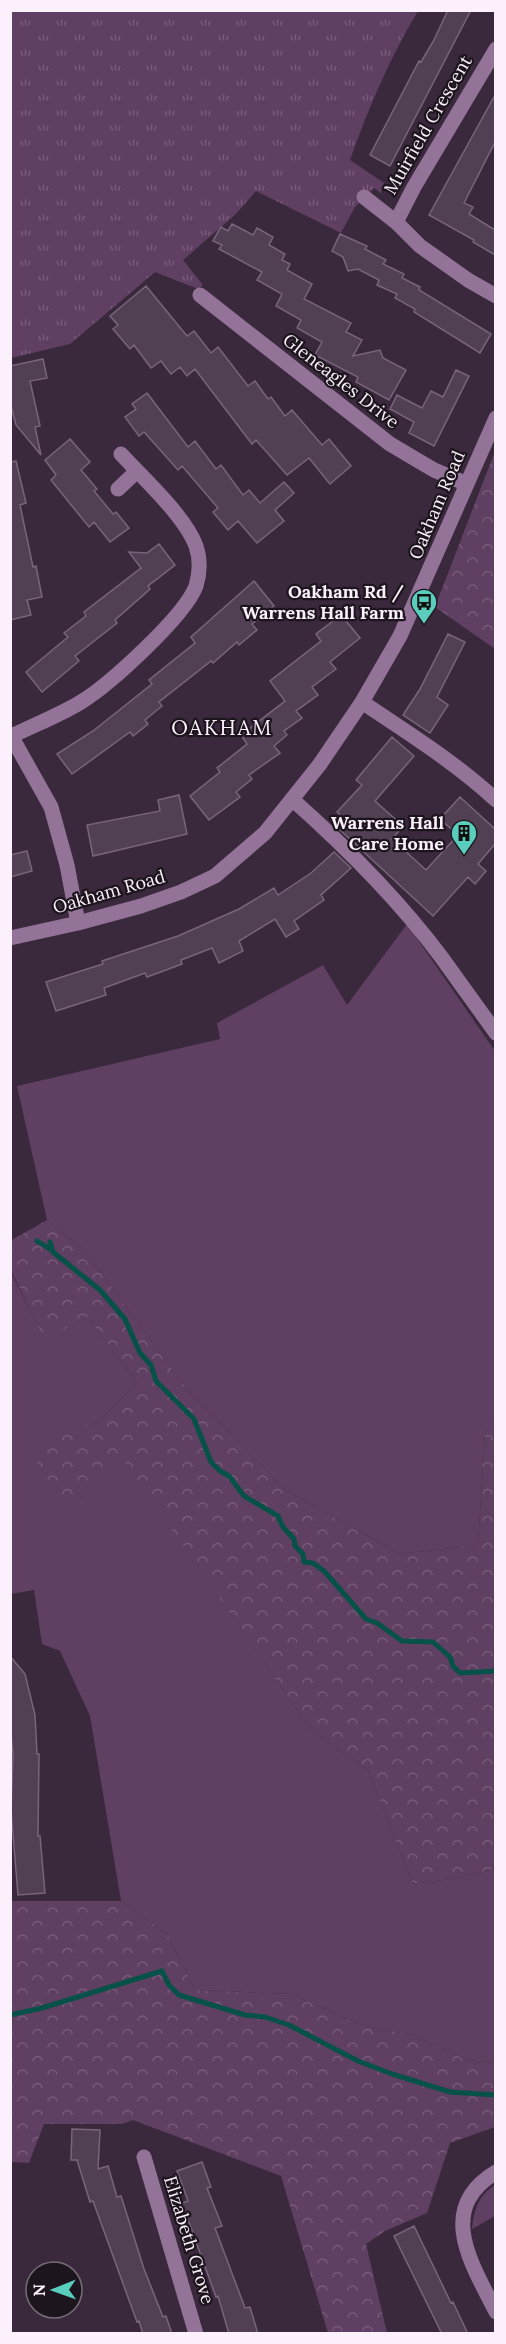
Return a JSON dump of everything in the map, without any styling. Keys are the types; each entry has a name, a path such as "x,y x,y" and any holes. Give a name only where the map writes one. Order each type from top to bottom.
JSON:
{"street":[{"name":"Muirfield Crescent","path":"396,222 495,49"},
{"name":"Muirfield Crescent","path":"364,197 396,222 420,246 495,296"},
{"name":"Gleneagles Drive","path":"200,295 390,444 434,470 467,484"},
{"name":"Oakham Road","path":"10,938 141,906 214,876 265,833 293,800 362,702 400,636 495,418"},
{"path":"78,923 67,865 51,807 11,735 81,702 111,679 154,639 188,602 196,586 200,564 196,544 183,522 121,454"},
{"path":"118,489 137,471"},
{"path":"362,702 421,741 478,784 495,800"},
{"path":"293,800 325,828 386,891 441,957 495,1034"},
{"name":"Elizabeth Grove","path":"144,2157 196,2334"},
{"path":"495,2172 481,2181 470,2195 461,2216 464,2241 470,2259 495,2312"}],"green space":[{"path":"10,11 418,11 380,84 350,160 384,183 381,193 374,188 355,207 341,233 256,191 236,214 183,260 203,285 198,289 155,272 70,344 11,358"},
{"path":"495,451 495,649 435,607"},
{"path":"407,924 495,1051 496,1413 485,1434 478,1545 400,1554 285,1490 186,1388 84,1250 47,1220 17,1086 220,1039 217,1023 323,965 347,1005"},
{"path":"47,1220 84,1250 186,1388 285,1490 400,1554 478,1545 485,1434 495,1413 495,1869 451,1879 413,1884 368,1770 311,1730 123,1459 79,1500 34,1486 38,1460 61,1431 98,1423 137,1382 87,1317 44,1340 11,1270 10,1241"},
{"path":"10,1270 44,1339 87,1317 137,1382 98,1423 60,1432 79,1500 123,1458 311,1730 368,1770 413,1884 451,1879 495,1869 495,2063 467,2060 413,2035 361,2025 291,1994 195,1990 167,1934 121,1901 90,1716 60,1651 42,1644 34,1590 11,1594"},
{"path":"11,1901 121,1901 167,1934 195,1990 291,1994 361,2025 413,2035 467,2060 495,2063 495,2127 450,2143 427,2213 385,2231 366,2244 387,2333 328,2333 281,2176 133,2120 122,2124 44,2124 29,2163 11,2162"},
{"path":"495,2185 495,2216 472,2229 478,2204 489,2189"}],"building":[{"path":"448,10 471,10 390,166 370,155 419,61 421,62 434,40"},
{"path":"495,95 495,142 464,203 473,207 469,214 495,230 495,255 473,242 474,240 429,215"},
{"path":"232,224 253,235 257,228 273,237 269,245 285,254 282,260 290,264 287,270 312,284 304,299 351,323 346,332 362,340 353,356 380,350 383,358 406,370 389,400 356,382 358,377 315,355 322,342 297,328 301,320 276,306 282,294 257,280 262,272 219,249 222,245 213,241 221,227 228,231"},
{"path":"340,234 367,246 365,249 386,260 383,264 404,274 402,278 420,287 419,290 491,334 480,353 414,312 415,309 395,298 397,294 377,285 379,280 358,269 348,271 343,257 332,251"},
{"path":"146,286 187,336 194,331 211,353 218,347 248,386 255,381 268,399 271,397 285,416 292,410 322,445 329,439 351,466 330,484 309,458 287,475 256,440 252,444 195,369 187,376 180,367 171,374 161,361 151,368 134,345 130,349 113,329 118,325 110,316"},
{"path":"43,359 47,378 30,381 40,426 35,427 41,455 16,425 10,402 10,366"},
{"path":"456,370 469,376 434,446 409,433 414,422 390,409 397,395 422,408 431,391 443,397"},
{"path":"147,393 188,447 195,441 216,469 221,465 243,495 249,490 260,503 284,482 294,493 275,510 284,521 257,543 238,521 228,530 213,512 218,508 182,466 178,470 144,432 139,436 125,417 136,409 132,404"},
{"path":"70,439 90,462 81,470 97,489 94,491 113,514 116,512 129,528 110,542 94,522 89,527 51,480 56,475 45,460"},
{"path":"16,461 26,503 20,505 42,597 27,600 31,615 10,620 10,462"},
{"path":"159,544 175,565 148,586 150,589 115,620 117,623 75,656 79,661 42,692 26,672 68,637 64,633 86,616 84,612 141,568 129,552 147,553"},
{"path":"254,581 274,606 252,624 257,630 239,645 237,642 213,663 211,661 159,702 162,706 145,720 148,724 133,736 130,732 72,774 57,754 93,731 152,684 149,680 195,643 191,637"},
{"path":"341,615 360,638 330,662 336,669 312,687 318,695 296,711 302,718 284,731 287,735 274,746 280,753 249,775 252,779 236,792 240,797 209,820 190,796 220,772 217,768 247,744 241,735 285,701 270,681 321,641 316,634"},
{"path":"448,634 465,642 437,697 448,705 430,733 403,715 420,689"},
{"path":"392,737 414,756 375,801 403,826 392,839 426,870 458,835 440,819 460,797 495,829 495,844 478,864 486,871 475,884 468,877 433,916 340,830 348,822 337,812 362,785 356,780"},
{"path":"179,795 187,834 93,856 87,825 160,811 158,800"},
{"path":"27,851 32,871 10,877 10,855"},
{"path":"334,852 351,868 321,895 324,900 294,921 299,929 286,937 275,919 239,941 243,951 219,963 212,948 181,960 182,964 166,970 147,977 145,973 104,988 106,995 56,1011 46,982 178,936 239,909 274,888 278,895 311,873"},
{"path":"10,1656 25,1674 35,1715 37,1754 39,1754 38,1836 40,1836 45,1893 18,1895 11,1810 13,1754 10,1721"},
{"path":"72,2129 100,2130 98,2169 108,2166 117,2197 121,2196 144,2269 172,2334 143,2334 139,2321 137,2322 93,2201 90,2202 77,2160 71,2160"},
{"path":"202,2162 211,2187 207,2188 222,2226 215,2228 245,2308 250,2307 258,2334 229,2334 218,2296 216,2297 182,2203 188,2201 177,2171"},
{"path":"414,2226 468,2334 442,2334 394,2236"}],"waterway":[{"path":"37,1241 53,1251"},
{"path":"50,1242 53,1252 100,1290 125,1319 140,1353 151,1365 156,1381 194,1419 211,1462 229,1476 244,1496 278,1516 283,1527 294,1539 295,1546 303,1554 304,1562 313,1563 324,1571 366,1619 377,1623 402,1641 433,1642 450,1657 453,1666 460,1673 496,1671"},
{"path":"10,2015 42,2008 162,1971 169,1985 179,1995 245,2015 265,2017 289,2025 358,2061 392,2074 450,2092 496,2095"}],"place":[{"name":"Oakham Rd / Warrens Hall Farm","path":"424,625"},
{"name":"Warrens Hall Care Home","path":"464,856"}],"district":[{"name":"OAKHAM","path":"222,728"}]}
